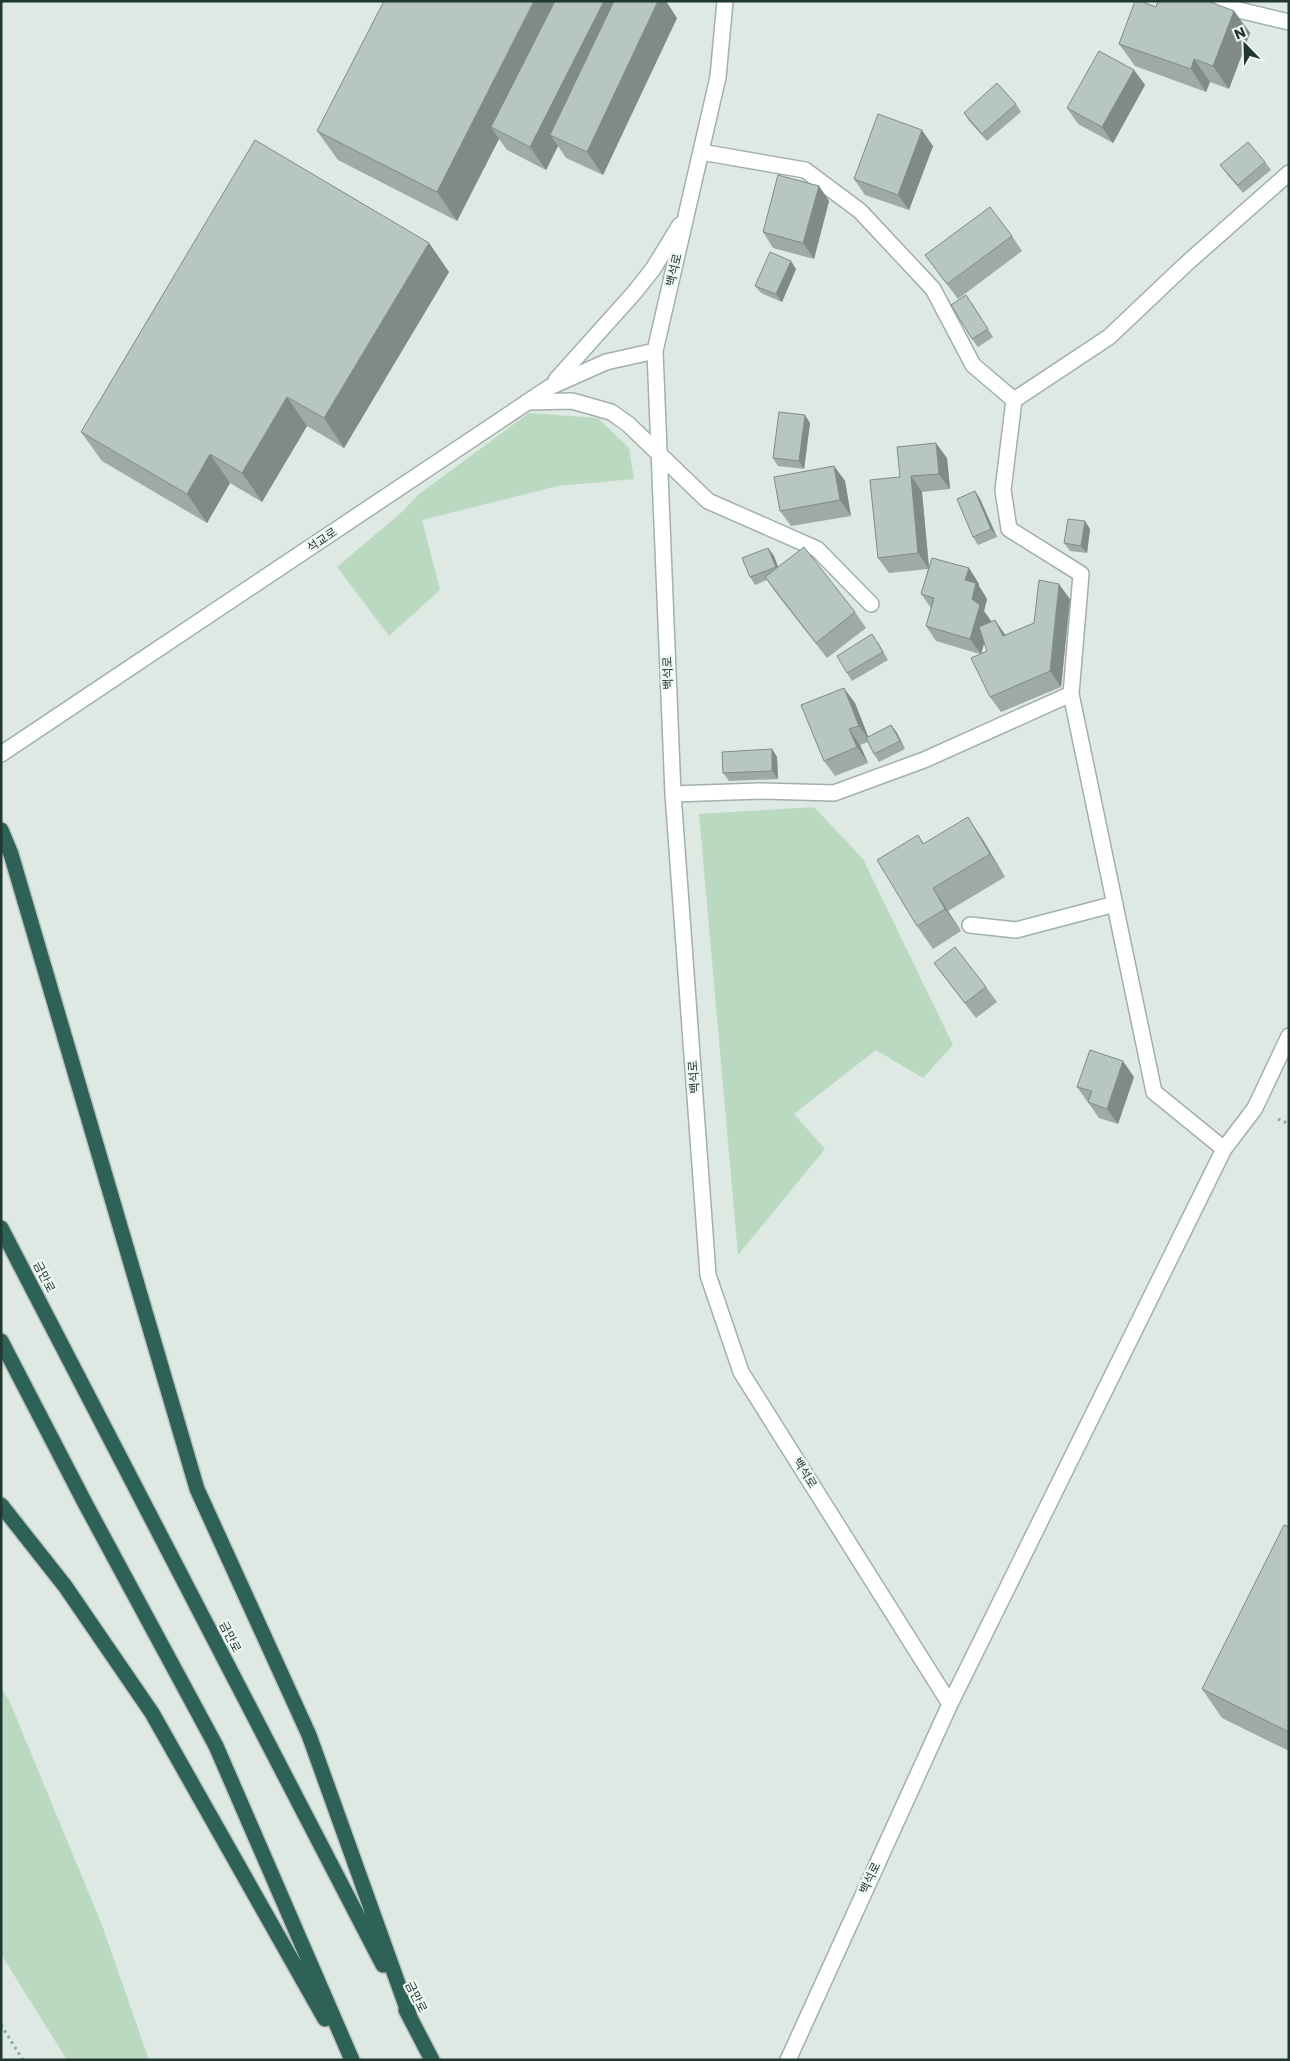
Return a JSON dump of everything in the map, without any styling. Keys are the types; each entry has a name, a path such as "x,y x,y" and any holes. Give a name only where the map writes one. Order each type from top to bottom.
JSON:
{"highway":[{"path":"1,830 16,873 197,1490 309,1735 410,2017"},
{"name":"금만로","path":"1,1228 432,2060"},
{"path":"1,1341 86,1505 216,1746 352,2060"},
{"path":"1,1504 65,1586 152,1713 348,2060"}],"street":[{"name":"백석로","path":"725,1 718,77 655,351 673,794 708,1275 741,1372 950,1704 788,2060"},
{"path":"1201,1 1289,22"},
{"path":"701,152 805,170 860,211 933,289 973,365 1014,400"},
{"path":"1224,1149 1154,1092 1071,694 1081,574 1009,529 1003,490 1014,400 1109,338 1186,264 1289,173"},
{"path":"550,387 648,275 687,212"},
{"name":"석교로","path":"1,754 550,387 606,362 655,351"},
{"path":"527,402 572,401 593,405 611,412 628,424 659,456 708,501 816,549 871,604"},
{"path":"673,794 759,791 834,792 924,760 1071,694"},
{"path":"970,926 1016,930 1115,904"},
{"path":"950,1704 1224,1149 1255,1108 1289,1036"}],"path":[{"path":"1,2025 23,2060"}],"green space":[{"path":"529,413 598,418 629,448 634,479 558,486 422,520 440,590 389,636 337,567 403,511 419,494"},
{"path":"814,807 863,859 953,1045 923,1078 876,1050 794,1114 825,1149 738,1255 699,814"},
{"path":"1,1688 9,1700 102,1925 149,2060 67,2060 1,1954"}],"building":[{"path":"384,1 534,1 437,192 317,131"},
{"path":"555,1 604,1 530,147 491,127"},
{"path":"614,1 658,1 587,152 550,135"},
{"path":"1135,1 1156,7 1158,1 1208,1 1234,11 1213,66 1194,59 1191,69 1119,44"},
{"path":"1099,51 1134,70 1102,127 1067,108"},
{"path":"997,83 1016,104 982,134 964,113"},
{"path":"878,114 922,130 898,195 854,179"},
{"path":"255,140 429,243 324,418 287,397 242,473 210,454 187,494 81,432"},
{"path":"1248,142 1265,162 1238,185 1220,165"},
{"path":"778,175 819,186 803,243 763,232"},
{"path":"990,207 1012,236 947,284 925,255"},
{"path":"770,252 791,261 776,294 755,286"},
{"path":"966,295 988,329 972,339 951,305"},
{"path":"779,412 805,415 799,461 773,458"},
{"path":"936,443 939,474 911,476 918,553 878,558 870,480 900,477 897,447"},
{"path":"834,466 840,500 780,511 774,477"},
{"path":"975,491 991,529 973,537 957,499"},
{"path":"1068,519 1085,521 1081,546 1064,543"},
{"path":"804,547 855,612 816,643 765,577"},
{"path":"768,548 776,567 750,577 742,558"},
{"path":"932,558 969,568 965,580 976,583 972,599 980,605 970,639 926,626 934,598 921,594"},
{"path":"1039,580 1059,584 1050,671 990,697 971,658 987,651 979,627 995,620 1003,636 1034,623"},
{"path":"872,634 883,652 847,673 837,656"},
{"path":"844,688 859,726 849,729 857,747 824,761 801,705"},
{"path":"891,725 900,741 874,754 866,738"},
{"path":"772,749 772,771 723,773 722,752"},
{"path":"968,817 990,854 933,888 945,909 917,926 877,860 918,835 923,844"},
{"path":"955,947 986,987 965,1003 934,963"},
{"path":"1090,1050 1123,1061 1107,1109 1088,1102 1092,1091 1077,1087"},
{"path":"1284,1525 1289,1527 1289,1732 1202,1689"}]}
